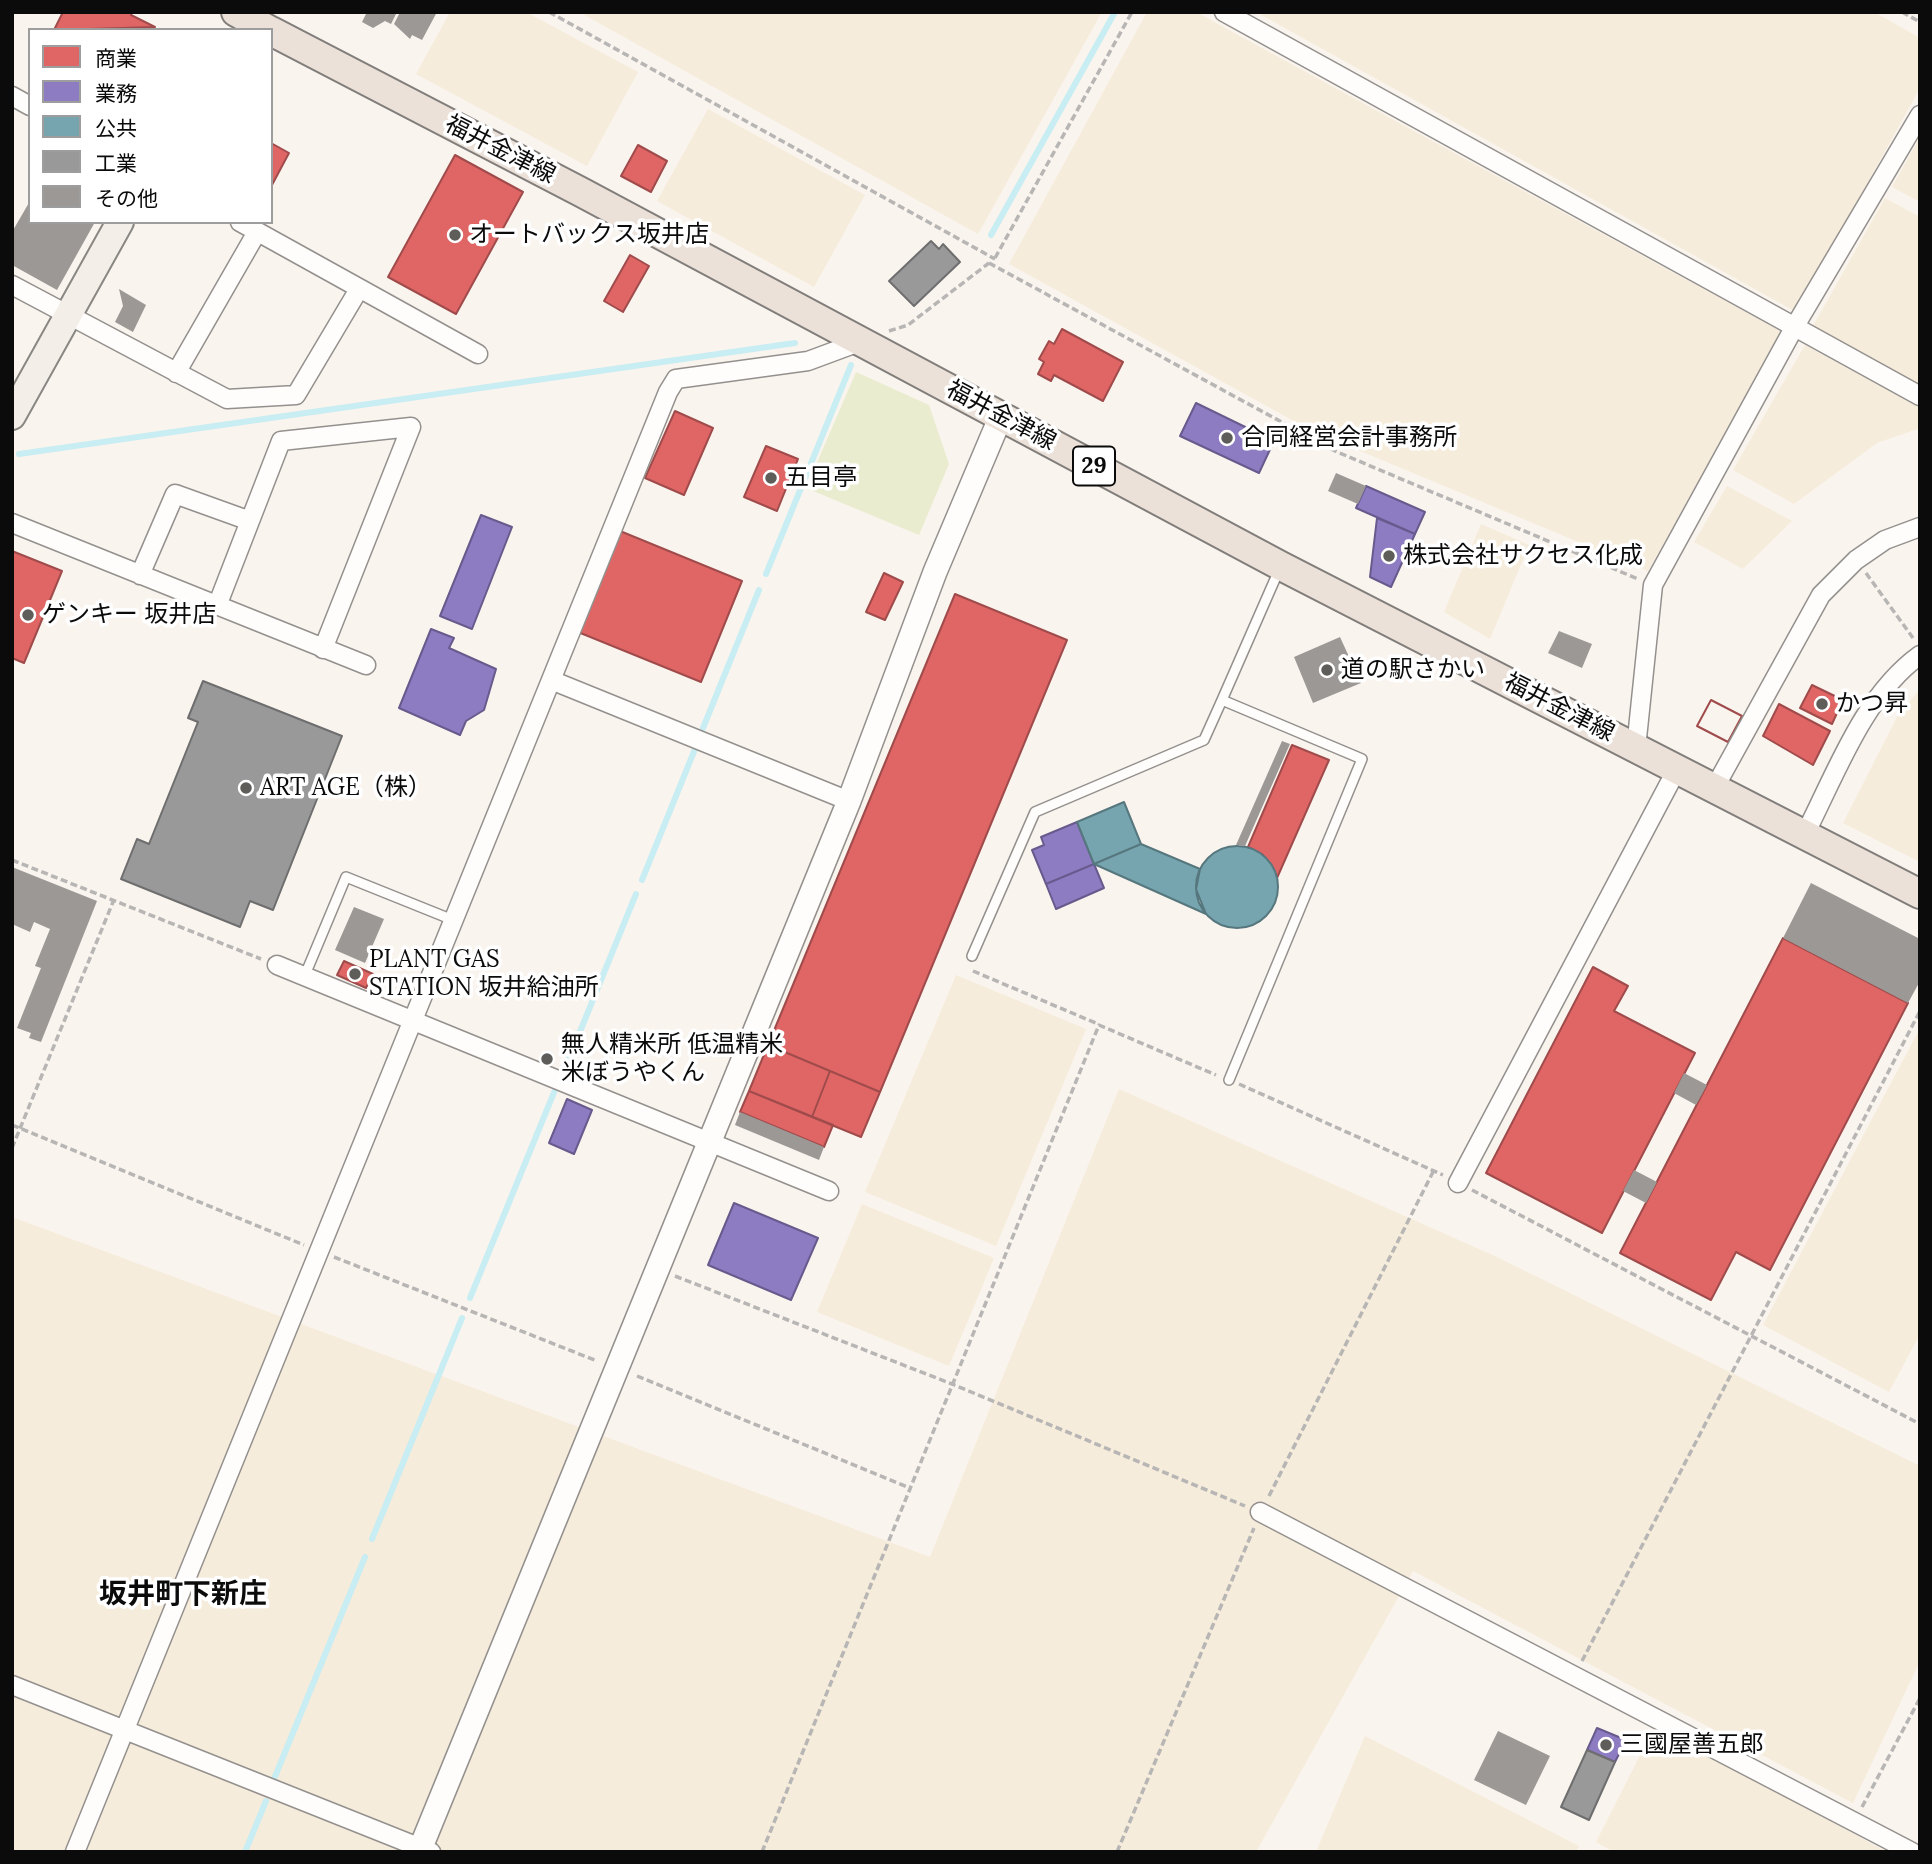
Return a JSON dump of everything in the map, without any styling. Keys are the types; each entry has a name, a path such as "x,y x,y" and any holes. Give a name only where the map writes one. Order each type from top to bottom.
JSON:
{"main road":[{"path":"228,28 236,12"},
{"name":"福井金津線","path":"236,12 266,28"},
{"name":"福井金津線","path":"273,32 862,341 1281,566 1920,894"},
{"path":"12,415 119,224"}],"street":[{"path":"1224,12 1920,396"},
{"path":"12,96 28,105"},
{"path":"1636,748 1653,585 1795,326 1920,115"},
{"path":"243,224 478,354"},
{"path":"176,373 257,232"},
{"path":"12,285 227,399 296,395 359,289"},
{"path":"75,1852 668,392 676,379 808,360 862,341"},
{"path":"12,1685 424,1850 849,801 935,572 1001,416"},
{"path":"217,606 281,441 411,427 323,649"},
{"path":"140,575 175,494 250,521"},
{"path":"12,523 366,665"},
{"path":"1715,787 1821,595 1856,560 1885,540 1920,527"},
{"path":"1805,834 1871,706 1906,665 1920,655"},
{"path":"551,680 849,801"},
{"path":"1458,1182 1677,769"},
{"path":"276,965 710,1140 829,1191"},
{"path":"1260,1512 1912,1852"}],"lane":[{"path":"972,956 1035,812 1204,740 1281,566"},
{"path":"1222,700 1362,759 1228,1080"},
{"path":"305,975 346,877 453,920"}],"path":[{"path":"550,12 995,259"},
{"path":"862,341 908,324 995,259 1132,12"},
{"path":"1902,12 1920,22"},
{"path":"989,263 1335,451 1653,585"},
{"path":"1856,560 1920,647"},
{"path":"12,860 276,965"},
{"path":"12,1148 113,902"},
{"path":"968,969 1434,1170 1750,1338 1920,1424"},
{"path":"1573,1675 1920,1010"},
{"path":"762,1852 1099,1025"},
{"path":"12,1125 319,1251"},
{"path":"1116,1852 1260,1512 1434,1170"},
{"path":"658,1269 952,1384 1260,1512"},
{"path":"1854,1822 1920,1698"}],"shaded area":[{"path":"450,12 526,12 638,72 587,166 416,74"},
{"path":"579,12 1102,12 978,234"},
{"path":"1147,12 1196,12 1782,332 1648,571 1310,430 1009,264"},
{"path":"1256,12 1874,12 1920,38 1920,88 1796,312"},
{"path":"708,109 865,195 814,287 657,201"},
{"path":"1920,137 1920,202 1892,187"},
{"path":"1885,198 1920,217 1920,387 1813,326"},
{"path":"1805,345 1920,408 1920,428 1877,443 1794,504 1733,470"},
{"path":"1727,486 1792,521 1743,569 1694,542"},
{"path":"1481,524 1529,545 1490,639 1444,612"},
{"path":"1920,689 1920,862 1843,823 1898,715"},
{"path":"956,975 1086,1029 996,1246 865,1192"},
{"path":"1920,1028 1920,1334 1889,1392 1763,1325"},
{"path":"1119,1089 1497,1257 1920,1466 1920,1661 1853,1803 1413,1571 1256,1852 12,1852 12,1217 930,1557"},
{"path":"862,1204 994,1258 949,1366 817,1312"},
{"path":"1655,1726 1887,1852 1614,1852 1596,1842"},
{"path":"1365,1736 1579,1846 1576,1852 1316,1852"}],"green space":[{"path":"856,372 929,405 949,464 919,535 806,488"}],"building: 商業":[{"path":"63,12 132,12 131,15 155,27 121,28 55,28"},
{"path":"273,144 289,153 273,183"},
{"path":"638,145 667,161 651,192 621,176"},
{"name":"オートバックス坂井店","path":"455,155 523,192 456,314 388,277"},
{"path":"630,255 649,266 623,312 604,301"},
{"path":"1062,329 1123,362 1103,401 1054,375 1051,381 1038,374 1044,362 1039,359 1049,341 1054,344"},
{"path":"675,411 713,428 684,495 645,478"},
{"name":"五目亭","path":"766,446 798,459 777,511 744,497"},
{"path":"620,531 742,581 701,682 578,632"},
{"name":"ゲンキー 坂井店","path":"12,551 62,571 24,663 12,658"},
{"path":"884,573 903,582 885,620 866,612"},
{"path":"955,594 1067,640 880,1092 768,1045"},
{"name":"かつ昇","path":"1812,685 1843,700 1832,724 1800,708"},
{"path":"1711,700 1742,716 1728,742 1697,726"},
{"path":"1711,700 1742,716 1728,742 1697,726"},
{"path":"1779,704 1830,731 1813,765 1763,736"},
{"path":"1292,745 1329,760 1277,878 1263,855 1248,847"},
{"path":"1783,938 1908,1003 1770,1270 1736,1252 1711,1300 1620,1253"},
{"name":"PLANT GAS STATION 坂井給油所","path":"344,961 373,974 366,988 337,975"},
{"path":"1593,967 1628,986 1614,1011 1695,1053 1602,1233 1486,1173"},
{"path":"768,1045 830,1071 812,1117 749,1091"},
{"path":"830,1071 880,1092 861,1137 812,1117"},
{"path":"749,1091 833,1125 824,1147 740,1112"}],"building: 業務":[{"name":"合同経営会計事務所","path":"1196,403 1274,441 1259,473 1180,436"},
{"path":"1366,486 1425,512 1415,534 1356,508"},
{"path":"481,515 512,527 472,629 440,616"},
{"name":"株式会社サクセス化成","path":"1377,518 1415,534 1391,587 1370,577"},
{"path":"431,629 454,638 449,648 496,669 484,710 466,721 460,735 399,708"},
{"path":"1077,822 1094,864 1046,884 1032,850 1044,845 1041,837"},
{"path":"1094,864 1104,888 1056,909 1046,884"},
{"path":"567,1099 592,1110 574,1154 549,1143"},
{"path":"734,1203 818,1238 791,1300 708,1265"},
{"name":"三國屋善五郎","path":"1597,1728 1626,1740 1615,1762 1587,1750"}],"building: 公共":[{"path":"1124,802 1141,844 1094,864 1077,822"},
{"path":"1141,844 1200,869 1196,889 1206,914 1094,864"},
{"path":"1237,846 1253,849 1266,858 1275,871 1278,887 1275,903 1266,916 1253,925 1237,928 1221,925 1208,916 1199,903 1196,887 1199,871 1208,858 1221,849"}],"building: 工業":[{"path":"931,241 939,249 943,244 960,262 914,306 889,281"},
{"name":"ART AGE（株）","path":"203,681 342,736 273,910 250,901 240,927 121,879 137,839 149,844 198,722 188,718"},
{"path":"1587,1750 1615,1762 1589,1820 1561,1807"}],"building: その他":[{"path":"367,12 397,12 391,24 385,21 373,28 362,22"},
{"path":"400,12 437,12 422,40 412,35 410,39 394,24"},
{"path":"28,204 28,224 94,224 57,290 12,265 12,232"},
{"path":"119,289 146,305 133,332 115,322 123,306"},
{"path":"1336,473 1366,486 1358,504 1328,491"},
{"path":"1559,631 1592,644 1582,668 1548,653"},
{"name":"道の駅さかい","path":"1340,637 1361,683 1313,703 1294,657"},
{"path":"1282,741 1290,744 1245,846 1236,845"},
{"path":"12,867 97,901 41,1042 29,1038 31,1033 17,1028 41,968 35,966 50,929 34,922 30,932 12,924"},
{"path":"1811,883 1920,939 1920,981 1908,1003 1783,938"},
{"path":"354,907 384,919 365,963 335,950"},
{"path":"1684,1073 1707,1085 1696,1105 1674,1093"},
{"path":"740,1112 824,1147 819,1160 735,1125"},
{"path":"1634,1170 1657,1182 1646,1203 1623,1191"},
{"path":"1498,1731 1550,1756 1526,1805 1474,1780"}],"waterway":[{"path":"991,235 1115,12"},
{"path":"19,454 795,343"},
{"path":"766,574 851,365"},
{"path":"703,728 759,590"},
{"path":"642,880 695,749"},
{"path":"566,1066 636,894"},
{"path":"470,1298 555,1090"},
{"path":"372,1539 462,1318"},
{"path":"274,1779 365,1557"},
{"path":"245,1852 266,1801"}],"place":[{"name":"オートバックス坂井店","path":"455,235"},
{"name":"合同経営会計事務所","path":"1227,438"},
{"name":"五目亭","path":"771,478"},
{"name":"株式会社サクセス化成","path":"1389,556"},
{"name":"ゲンキー 坂井店","path":"28,615"},
{"name":"道の駅さかい","path":"1327,670"},
{"name":"かつ昇","path":"1822,704"},
{"name":"ART AGE（株）","path":"246,788"},
{"name":"PLANT GAS STATION 坂井給油所","path":"355,974"},
{"name":"無人精米所 低温精米 米ぼうやくん","path":"547,1059"},
{"name":"三國屋善五郎","path":"1606,1745"}],"district":[{"name":"坂井町下新庄","path":"183,1595"}]}
